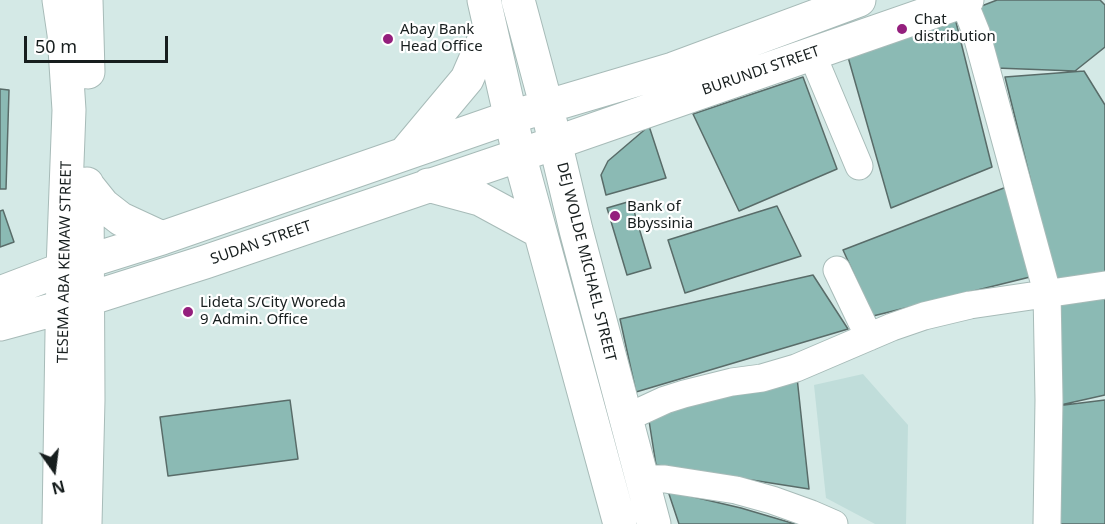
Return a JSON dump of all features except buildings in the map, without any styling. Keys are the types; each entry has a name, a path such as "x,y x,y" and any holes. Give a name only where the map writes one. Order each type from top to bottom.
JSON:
{"main road":[{"name":"TESEMA ABA KEMAW STREET","path":"59,0 64,34 69,110 75,302 88,400 85,524"},
{"name":"TESEMA ABA KEMAW STREET","path":"75,265 87,185 86,0"},
{"name":"DEJ WOLDE MICHAEL STREET","path":"518,0 654,524"},
{"name":"BURUNDI STREET","path":"511,117 672,69 859,0"},
{"name":"BURUNDI STREET","path":"519,154 965,0"},
{"path":"487,13 539,231 620,524"},
{"path":"406,152 466,79 487,13"},
{"path":"63,360 1,313 75,265 162,238 511,117"},
{"name":"SUDAN STREET","path":"1,313 75,302 205,261 519,154"},
{"path":"373,164 392,198"},
{"path":"87,185 103,205 121,219 162,238"},
{"path":"428,185 480,199 539,231"},
{"name":"TESEMA ABA KEMAW STREET","path":"59,524 63,360 75,302"}],"street":[{"path":"965,0 976,32 1047,292 1047,524"},
{"path":"812,54 859,166"},
{"path":"837,270 869,337"},
{"path":"626,418 684,394 732,382 762,378 796,368 924,316 970,305 1105,285"},
{"path":"643,479 665,479 736,490 802,510 834,524"}],"shaded area":[{"path":"863,374 908,425 906,524 875,524 826,498 814,385"}],"place":[{"name":"Chat distribution","path":"902,29"},
{"name":"Abay Bank Head Office","path":"388,39"},
{"name":"Bank of Bbyssinia","path":"615,216"},
{"name":"Lideta S/City Woreda 9 Admin. Office","path":"188,312"}]}
